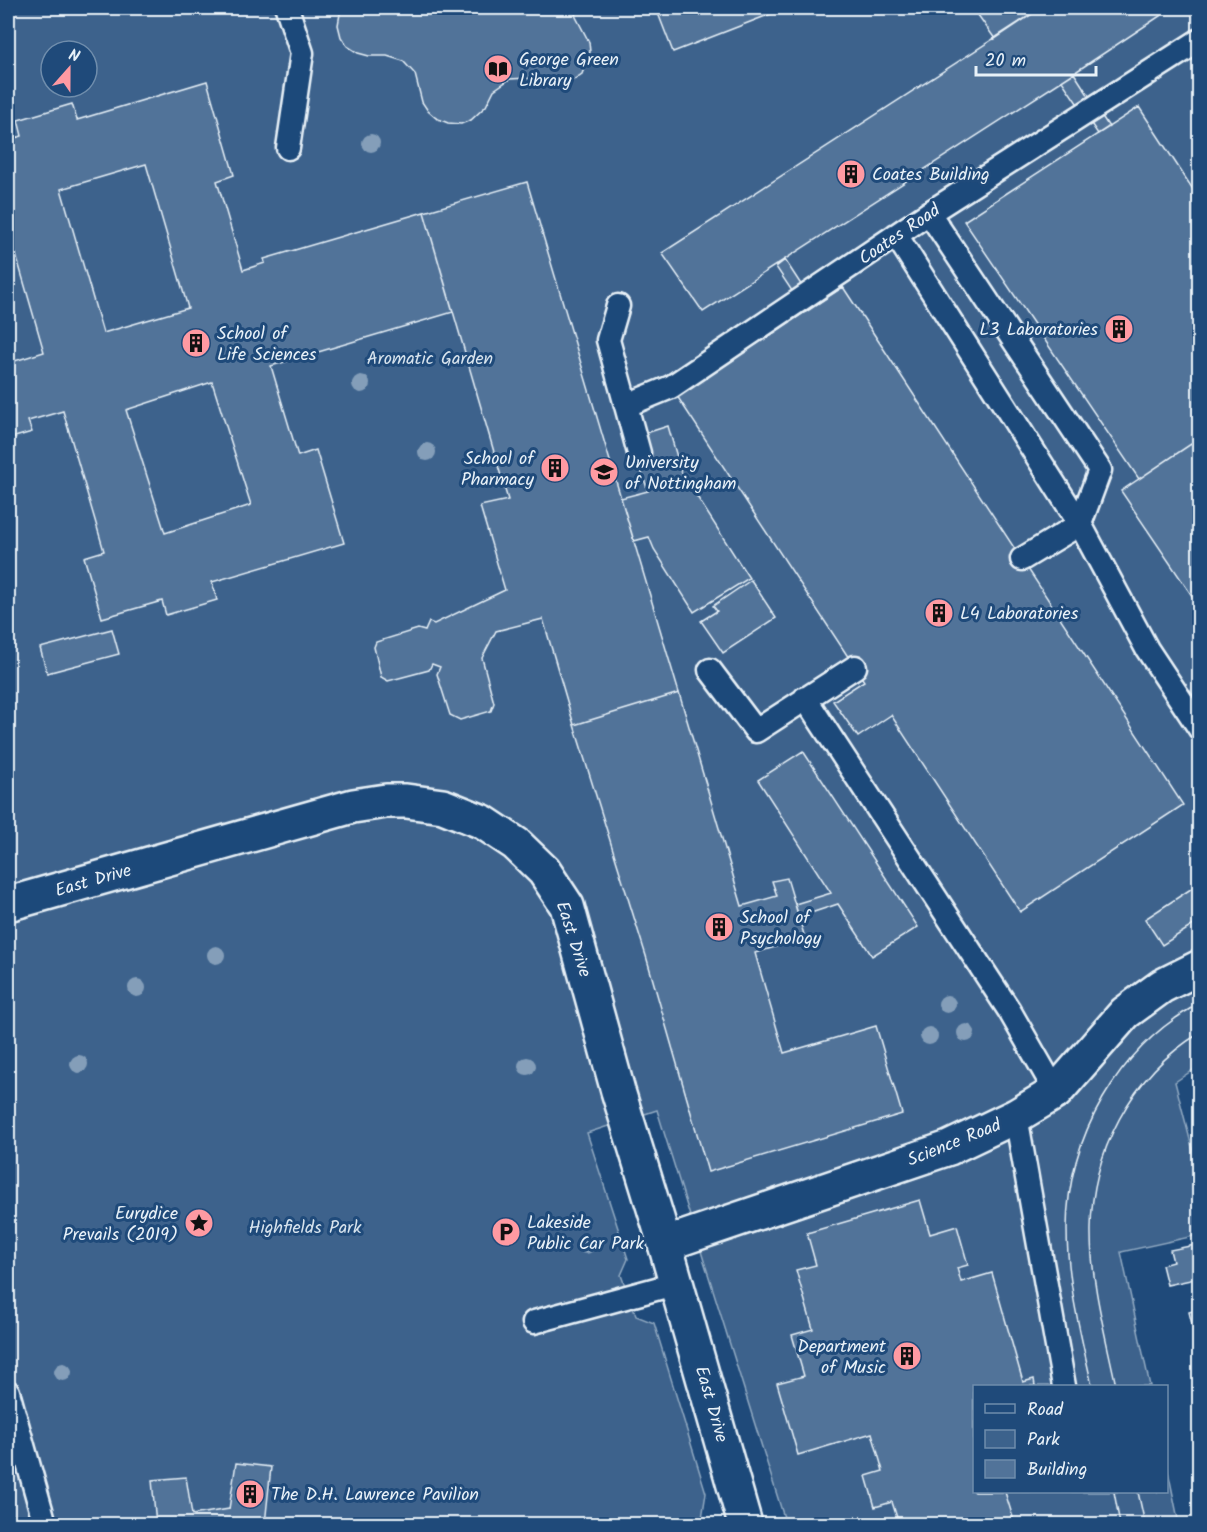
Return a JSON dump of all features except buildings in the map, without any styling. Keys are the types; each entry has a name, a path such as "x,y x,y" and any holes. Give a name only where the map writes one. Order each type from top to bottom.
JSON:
{"street":[{"name":"East Drive","path":"8,904 353,806 386,801 443,806 483,822 516,844 544,871 567,906 618,1091 678,1283 744,1524"},
{"name":"Science Road","path":"665,1244 949,1148 1016,1116 1056,1092 1125,1013 1162,986 1200,967"}],"lane":[{"path":"287,8 302,53 288,148"},
{"name":"Coates Road","path":"627,405 670,387 929,213 1200,40"},
{"path":"929,213 1100,470 1080,524 1022,560"},
{"path":"896,235 1080,524 1147,649 1200,729"},
{"path":"618,306 608,340 639,453"},
{"path":"710,670 756,731 855,667"},
{"path":"805,698 1009,1010 1056,1092"},
{"path":"1016,1116 1064,1385"},
{"path":"534,1322 678,1283"},
{"path":"8,1392 45,1524"}],"green space":[{"name":"University of Nottingham","path":"8,8 1199,8 1200,1065 1175,1082 1199,1174 1199,1235 1121,1252 1150,1385 973,1385 973,1493 1168,1493 1168,1471 1179,1524 786,1524 657,1110 587,1133 628,1259 621,1275 636,1316 654,1323 706,1493 702,1518 704,1524 8,1524"}],"tram line":[{"path":"1092,1385 1069,1269 1067,1229 1069,1195 1076,1161 1103,1098 1122,1070 1145,1044 1171,1022 1200,1003"},
{"path":"1116,1385 1100,1310 1092,1252 1093,1204 1098,1175 1119,1119 1135,1094 1175,1050 1200,1033"},
{"path":"1114,1493 1120,1524"},
{"path":"1138,1493 1145,1524"}],"place":[{"name":"George Green Library","path":"498,69"},
{"name":"Coates Building","path":"851,174"},
{"name":"L3 Laboratories","path":"1119,329"},
{"name":"School of Life Sciences","path":"196,343"},
{"name":"School of Pharmacy","path":"555,468"},
{"name":"University of Nottingham","path":"604,472"},
{"name":"L4 Laboratories","path":"939,613"},
{"name":"School of Psychology","path":"719,927"},
{"name":"Eurydice Prevails (2019)","path":"199,1223"},
{"name":"Lakeside Public Car Park","path":"506,1232"},
{"name":"Department of Music","path":"907,1356"},
{"name":"The D.H. Lawrence Pavilion","path":"250,1494"}],"park label":[{"name":"Aromatic Garden","path":"430,358"},
{"name":"Highfields Park","path":"305,1227"}]}
